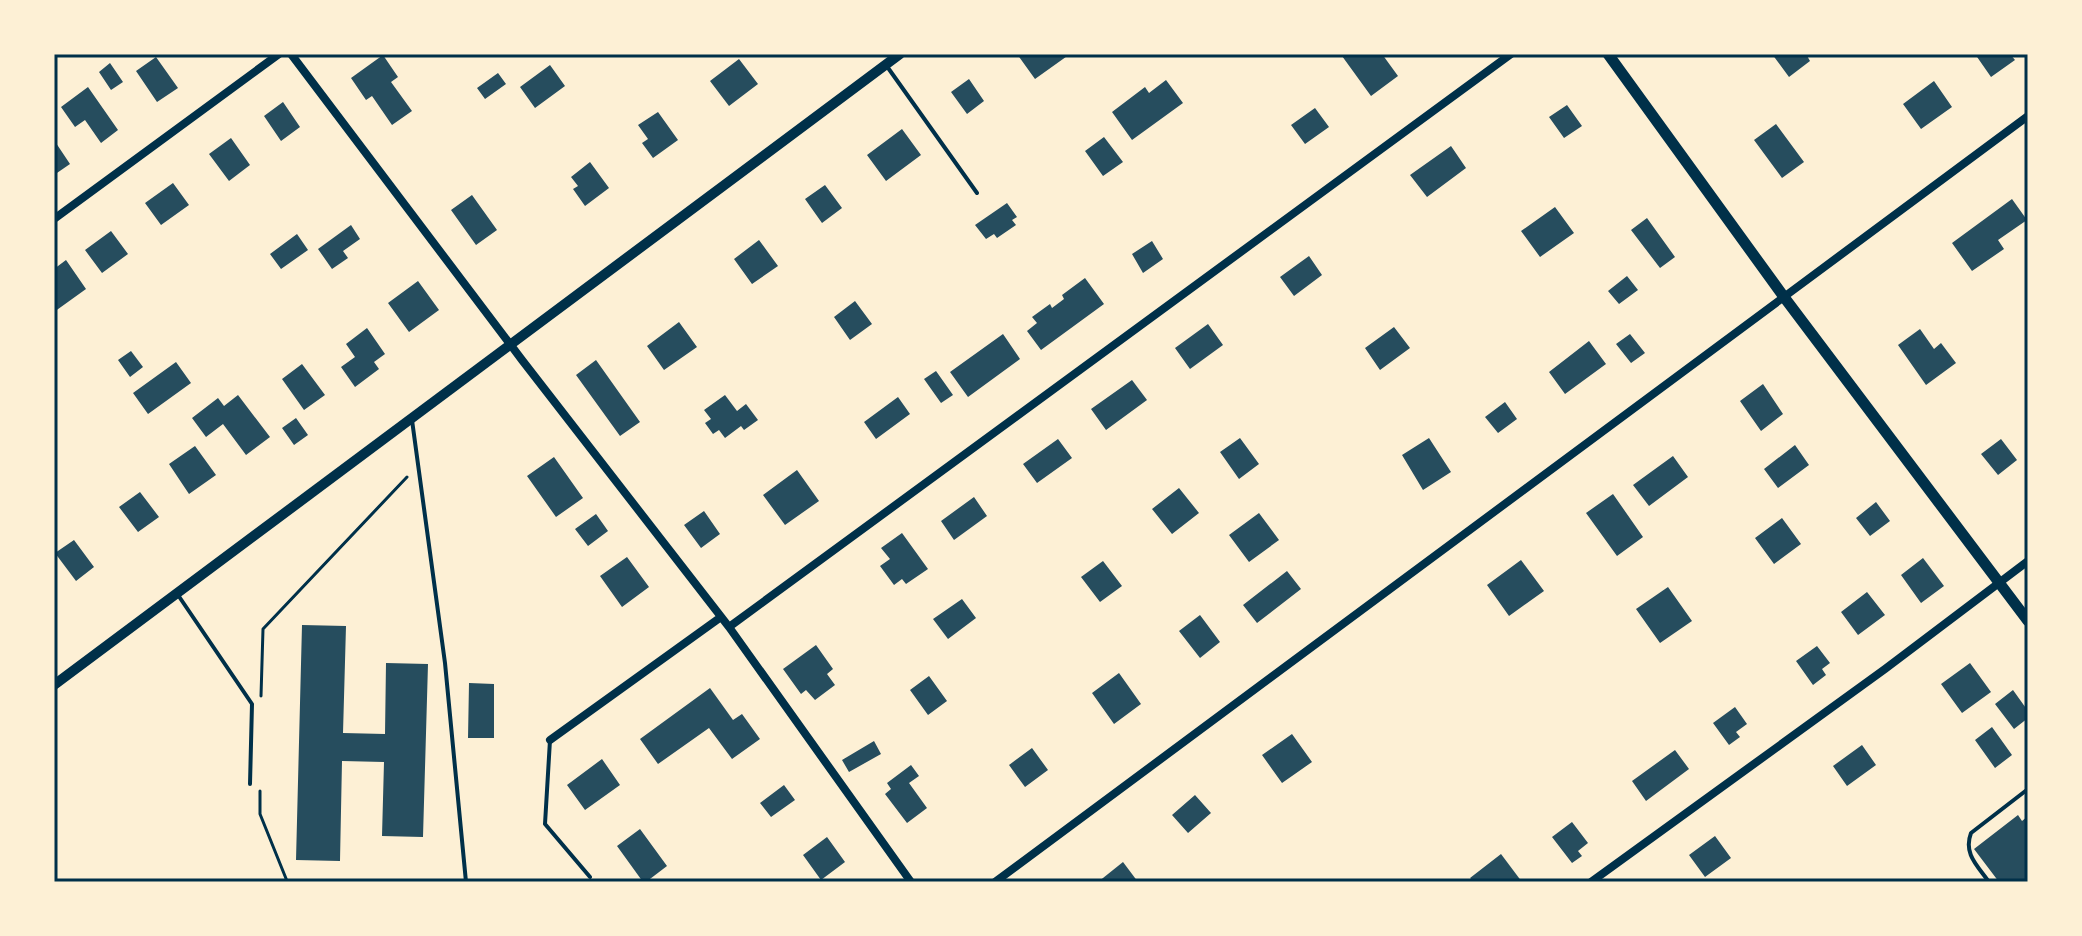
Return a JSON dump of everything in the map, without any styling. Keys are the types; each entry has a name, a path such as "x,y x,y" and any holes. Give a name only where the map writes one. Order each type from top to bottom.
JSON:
{"main road":[{"path":"1608,54 1784,297 2028,621"}],"street":[{"path":"54,219 279,54"},
{"path":"291,54 729,627 911,882"},
{"path":"54,685 900,54"},
{"path":"729,627 1511,54"},
{"path":"995,882 2028,116"},
{"path":"1591,882 2028,561"},
{"path":"550,740 721,617"}],"lane":[{"path":"886,64 977,193"},
{"path":"412,418 445,663 466,882"},
{"path":"177,593 252,704 250,784"},
{"path":"550,740 545,824 590,877"},
{"path":"1989,882 1969,853 1971,833 2028,789"}],"path":[{"path":"261,707 263,629 418,466"},
{"path":"260,784 260,814 287,881 297,882"}],"building":[{"path":"1017,54 1070,54 1035,79"},
{"path":"1382,54 1398,76 1371,96 1342,56"},
{"path":"1772,54 1806,54 1810,61 1789,77"},
{"path":"1975,54 2010,54 2015,60 1991,77"},
{"path":"383,55 398,77 391,82 412,111 392,125 372,96 366,100 351,78"},
{"path":"156,57 178,88 157,102 136,71"},
{"path":"739,59 758,84 729,106 710,81"},
{"path":"110,63 123,82 111,90 99,72"},
{"path":"550,65 565,86 535,108 520,87"},
{"path":"498,73 506,84 485,99 477,88"},
{"path":"969,79 984,101 967,114 951,92"},
{"path":"1166,80 1183,103 1132,140 1112,112 1145,87 1149,93"},
{"path":"1934,81 1952,107 1921,129 1903,104"},
{"path":"88,87 118,130 101,143 85,120 75,127 61,107"},
{"path":"283,102 300,127 281,141 264,116"},
{"path":"1567,105 1582,126 1564,138 1549,117"},
{"path":"1315,108 1329,127 1305,144 1291,125"},
{"path":"658,112 678,140 653,158 642,143 648,139 638,125"},
{"path":"1776,124 1804,162 1782,178 1754,140"},
{"path":"902,129 921,155 886,181 867,155"},
{"path":"1104,137 1123,162 1103,176 1085,151"},
{"path":"231,138 250,165 229,181 209,154"},
{"path":"54,140 70,164 54,175"},
{"path":"1451,146 1466,168 1427,197 1410,175"},
{"path":"590,162 609,188 585,206 573,189 578,186 571,177"},
{"path":"173,183 189,205 161,225 145,203"},
{"path":"825,185 842,208 822,223 805,199"},
{"path":"472,195 497,230 476,245 451,210"},
{"path":"2012,199 2027,220 1998,240 2004,249 1972,271 1952,243"},
{"path":"1007,203 1017,217 1012,220 1016,225 997,238 994,234 986,239 975,225"},
{"path":"1555,207 1574,233 1540,257 1521,231"},
{"path":"1647,218 1675,257 1660,268 1631,230"},
{"path":"351,225 360,239 343,251 348,258 332,269 318,249"},
{"path":"111,231 128,254 102,273 85,250"},
{"path":"297,234 308,250 281,269 270,254"},
{"path":"759,240 778,266 752,284 734,259"},
{"path":"1152,241 1163,259 1143,273 1132,254"},
{"path":"1309,256 1322,275 1294,296 1280,277"},
{"path":"66,260 86,289 54,312 54,269"},
{"path":"1627,276 1638,290 1619,304 1608,291"},
{"path":"1085,278 1104,304 1041,350 1027,331 1037,323 1032,317 1050,304 1052,308 1064,299 1062,295"},
{"path":"418,281 439,310 409,332 388,303"},
{"path":"855,301 872,324 850,340 834,317"},
{"path":"679,322 697,347 664,370 647,346"},
{"path":"1208,324 1223,345 1190,369 1175,348"},
{"path":"1394,327 1410,348 1380,370 1365,348"},
{"path":"367,328 385,354 374,362 379,369 355,387 341,367 355,357 346,344"},
{"path":"1920,329 1934,349 1941,343 1956,363 1926,385 1898,345"},
{"path":"1003,334 1020,359 968,397 950,372"},
{"path":"1630,334 1645,353 1631,363 1616,344"},
{"path":"1589,341 1606,364 1565,394 1549,372"},
{"path":"131,351 143,367 130,377 118,360"},
{"path":"596,360 640,422 620,436 576,375"},
{"path":"176,362 191,383 148,414 133,393"},
{"path":"302,364 325,395 304,410 282,379"},
{"path":"936,371 953,395 941,403 924,379"},
{"path":"1132,380 1147,400 1106,430 1091,409"},
{"path":"1763,384 1783,414 1761,431 1740,401"},
{"path":"238,395 270,437 246,455 223,424 206,437 192,418 218,398 224,406"},
{"path":"725,395 737,411 746,404 758,420 744,430 741,426 725,438 719,430 713,434 705,423 711,419 704,410"},
{"path":"898,397 910,414 876,439 864,422"},
{"path":"1505,402 1517,419 1498,433 1485,417"},
{"path":"296,418 308,435 294,445 282,428"},
{"path":"1240,438 1259,464 1239,479 1220,452"},
{"path":"1429,438 1451,472 1423,490 1402,455"},
{"path":"1058,439 1072,458 1037,483 1023,464"},
{"path":"2001,439 2017,460 1998,475 1981,454"},
{"path":"1795,445 1809,465 1778,488 1764,469"},
{"path":"195,446 216,475 189,494 169,464"},
{"path":"1673,456 1688,477 1649,506 1633,485"},
{"path":"554,457 583,498 556,517 527,476"},
{"path":"797,470 819,501 785,525 763,495"},
{"path":"1179,488 1199,513 1172,534 1152,509"},
{"path":"140,492 159,517 138,532 119,507"},
{"path":"1613,494 1643,537 1617,556 1586,513"},
{"path":"974,497 987,516 954,540 941,521"},
{"path":"1876,502 1890,521 1870,536 1856,518"},
{"path":"704,511 720,534 701,548 684,525"},
{"path":"1259,513 1279,540 1249,562 1229,535"},
{"path":"596,514 608,531 588,546 575,529"},
{"path":"1782,518 1801,544 1774,564 1755,538"},
{"path":"902,533 928,569 906,584 902,579 894,585 880,566 890,559 881,548"},
{"path":"74,540 94,567 76,581 55,553"},
{"path":"627,557 649,587 622,607 600,576"},
{"path":"1923,558 1944,586 1921,603 1901,575"},
{"path":"1521,560 1544,591 1509,616 1487,585"},
{"path":"1103,561 1122,586 1100,602 1081,577"},
{"path":"1287,571 1301,589 1257,623 1243,605"},
{"path":"1668,587 1692,621 1660,643 1636,609"},
{"path":"1867,592 1885,615 1858,635 1841,612"},
{"path":"962,599 976,618 948,639 933,619"},
{"path":"1200,615 1220,642 1200,658 1179,631"},
{"path":"302,625 346,626 343,733 385,734 386,663 428,664 423,837 382,836 384,762 342,761 340,861 296,860"},
{"path":"816,645 833,669 827,674 835,685 815,700 806,690 801,694 783,669"},
{"path":"1817,646 1830,663 1822,669 1826,675 1813,685 1796,661"},
{"path":"1970,663 1991,692 1962,713 1941,684"},
{"path":"1119,673 1141,704 1114,724 1092,693"},
{"path":"929,676 947,701 928,715 910,690"},
{"path":"469,683 494,684 494,738 468,738"},
{"path":"710,688 733,720 742,714 760,739 732,759 709,728 658,764 640,739"},
{"path":"2013,690 2028,711 2028,718 2014,729 1995,704"},
{"path":"1735,707 1747,724 1736,732 1740,737 1729,745 1713,723"},
{"path":"1992,727 2012,755 1995,768 1975,740"},
{"path":"1292,734 1312,762 1282,783 1262,755"},
{"path":"874,741 881,754 849,772 842,760"},
{"path":"1862,745 1876,765 1847,786 1833,766"},
{"path":"1032,748 1048,770 1025,787 1009,765"},
{"path":"1675,750 1689,769 1646,801 1632,781"},
{"path":"602,759 620,785 585,810 567,785"},
{"path":"911,765 919,776 909,783 927,808 907,823 885,794 891,789 887,783"},
{"path":"784,785 795,800 771,817 760,803"},
{"path":"1195,795 1211,813 1188,833 1172,815"},
{"path":"2018,815 2022,821 2028,816 2028,882 1999,882 1974,849"},
{"path":"1572,822 1588,843 1578,851 1582,856 1572,863 1552,837"},
{"path":"640,829 667,866 646,882 617,846"},
{"path":"1715,836 1731,858 1705,877 1689,855"},
{"path":"827,837 845,862 821,880 803,855"},
{"path":"1501,854 1522,882 1474,882 1470,878"},
{"path":"1123,862 1138,882 1098,882"}]}
